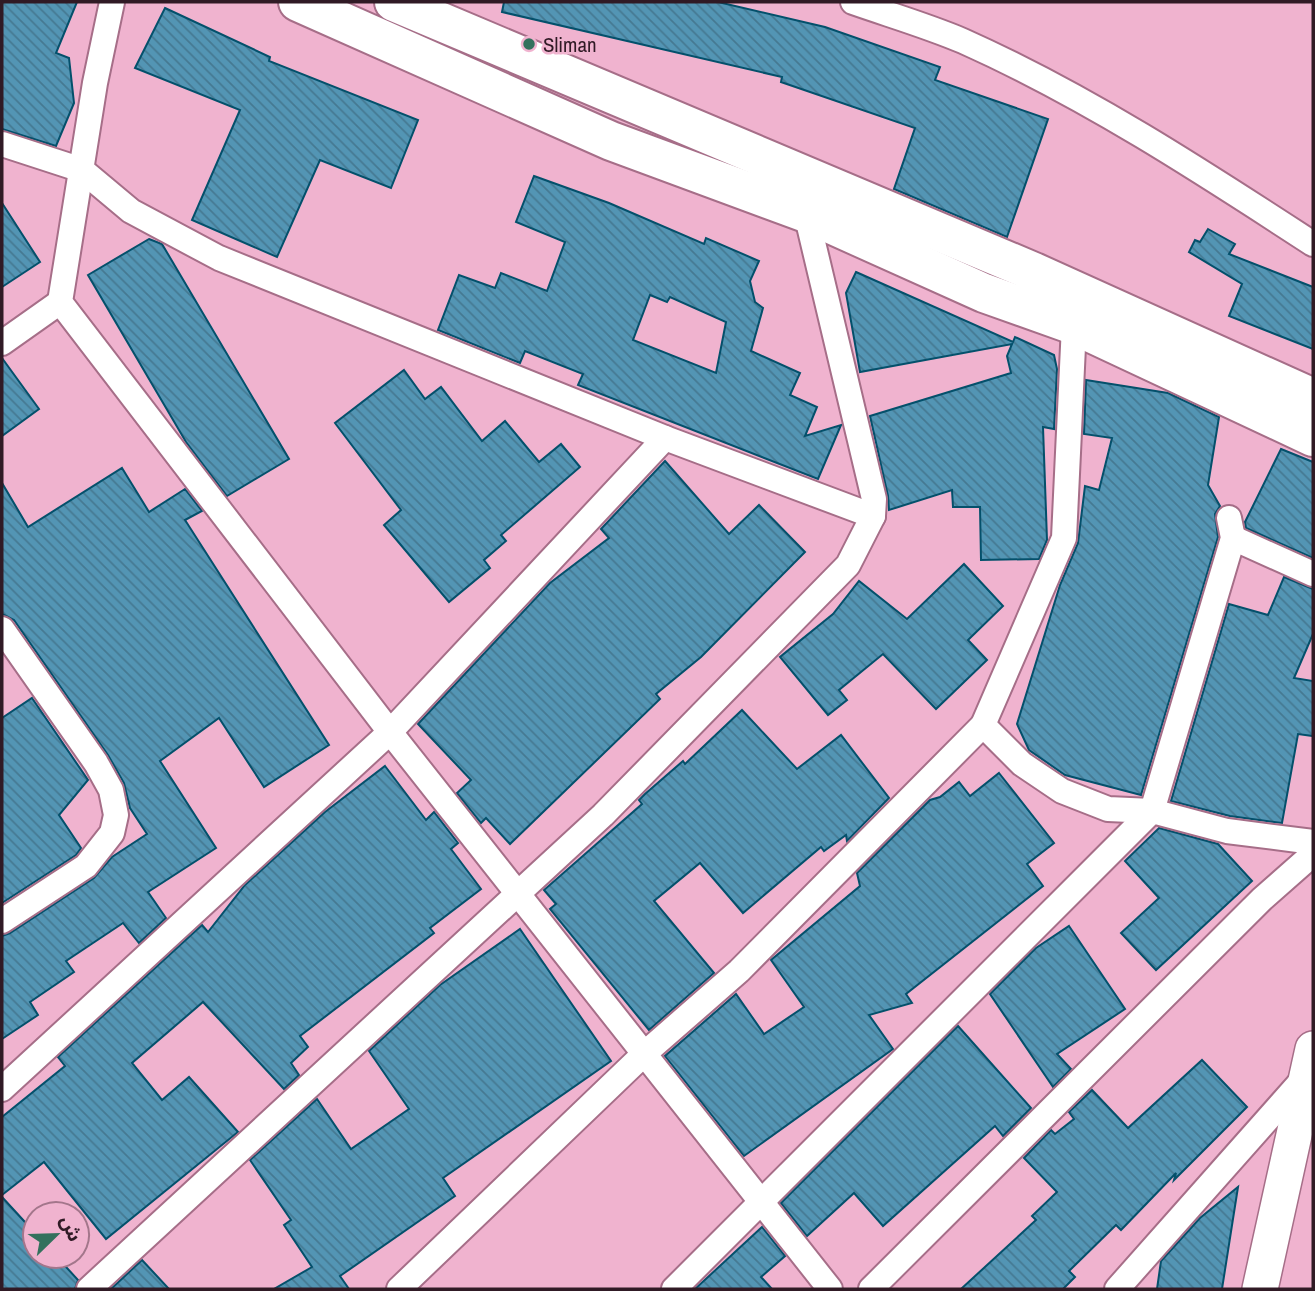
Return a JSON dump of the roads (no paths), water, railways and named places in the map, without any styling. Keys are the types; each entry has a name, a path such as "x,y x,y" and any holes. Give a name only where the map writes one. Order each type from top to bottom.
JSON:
{"highway":[{"path":"299,2 611,141 806,213 984,293 1074,325 1313,437"},
{"path":"394,2 1034,272 1313,398"}],"street":[{"path":"2,343 60,302 95,82 112,2"},
{"path":"853,2 962,41 1055,86 1208,176 1313,244"},
{"path":"2,144 82,170 131,211 219,258 665,438 873,516"},
{"path":"89,1289 603,815 848,565 873,516 874,499 806,213"},
{"path":"60,302 390,732 830,1289"},
{"path":"399,1289 643,1054 738,971 983,725 1064,538 1074,325"},
{"path":"2,1089 390,732 665,438"},
{"path":"674,1289 1152,811 1231,528 1313,574"},
{"path":"2,920 86,866 112,833 116,815 111,790 96,763 4,635"},
{"path":"983,725 1022,764 1062,791 1108,809 1152,811 1227,831 1313,842"},
{"path":"871,1289 1262,899 1313,854"},
{"path":"1117,1289 1309,1062"},
{"path":"1260,1289 1309,1062"}],"place":[{"name":"Sliman","path":"529,44"}]}
